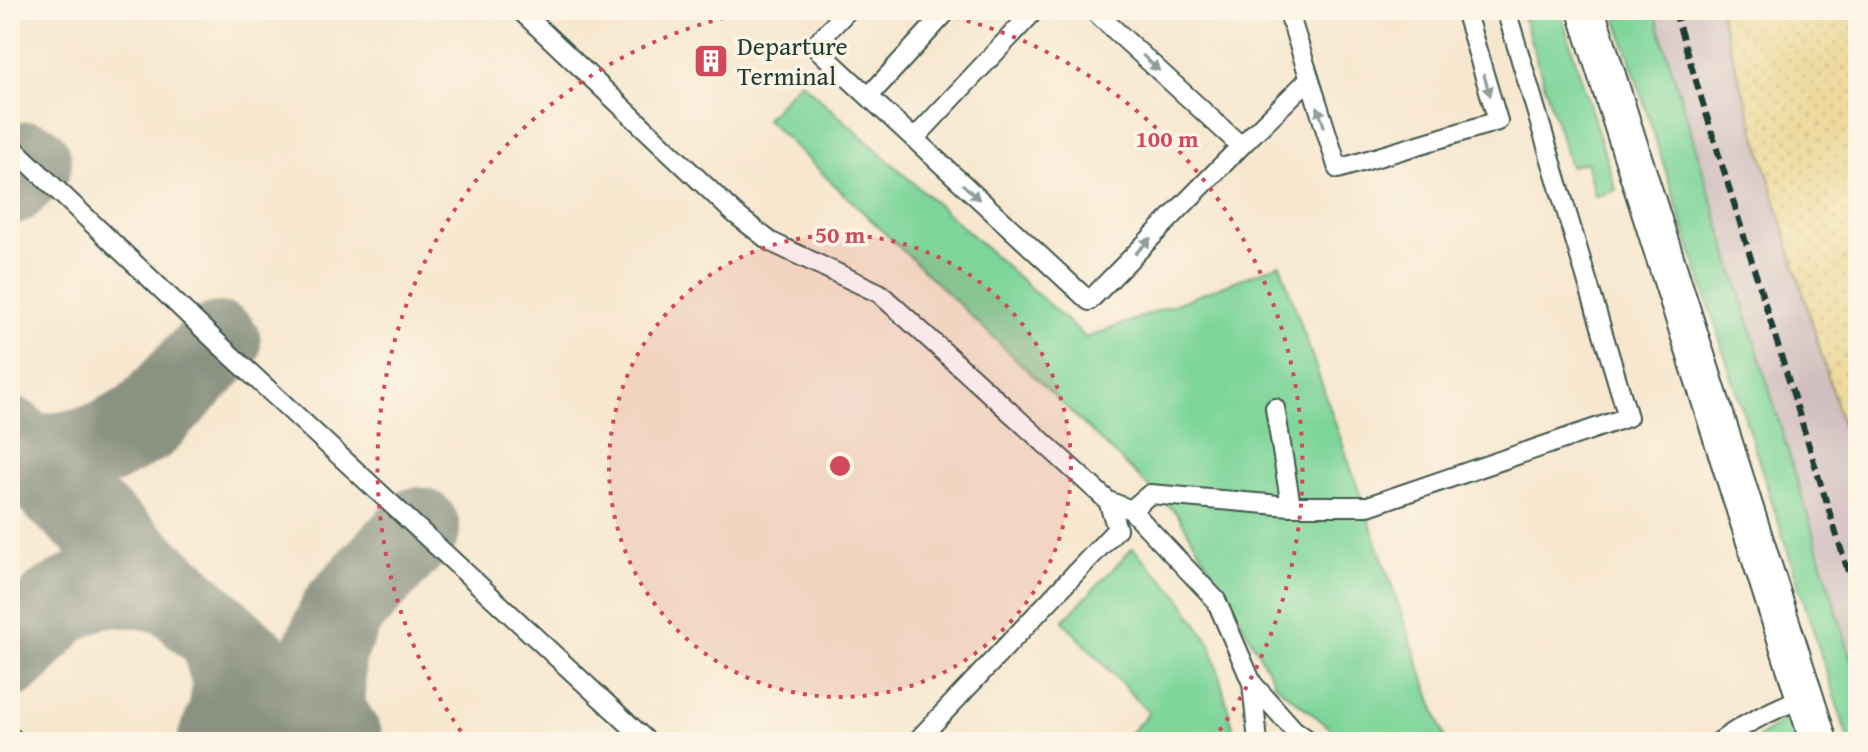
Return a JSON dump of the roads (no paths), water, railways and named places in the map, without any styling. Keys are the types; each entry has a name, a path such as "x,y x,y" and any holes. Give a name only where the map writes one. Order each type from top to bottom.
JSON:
{"street":[{"path":"1586,10 1819,742"}],"lane":[{"path":"520,10 735,214 771,242 879,293 1108,501 1131,510 1216,600 1252,683 1258,742"},
{"path":"848,10 814,46 1089,301 1309,79"},
{"path":"869,96 948,10"},
{"path":"914,139 1035,10"},
{"path":"1093,10 1241,146"},
{"path":"1287,11 1338,169 1498,121 1465,10"},
{"path":"1131,510 1150,494 1291,506 1368,506 1628,417 1506,10"},
{"path":"10,145 648,742"},
{"path":"1275,408 1291,506"},
{"path":"916,742 1117,529 1108,501"},
{"path":"1252,683 1294,730 1311,742"},
{"path":"1719,742 1739,727 1805,697"},
{"path":"10,736 17,742"}],"railway":[{"path":"1674,10 1858,604"}],"place":[{"name":"Departure Terminal","path":"711,61"}]}
